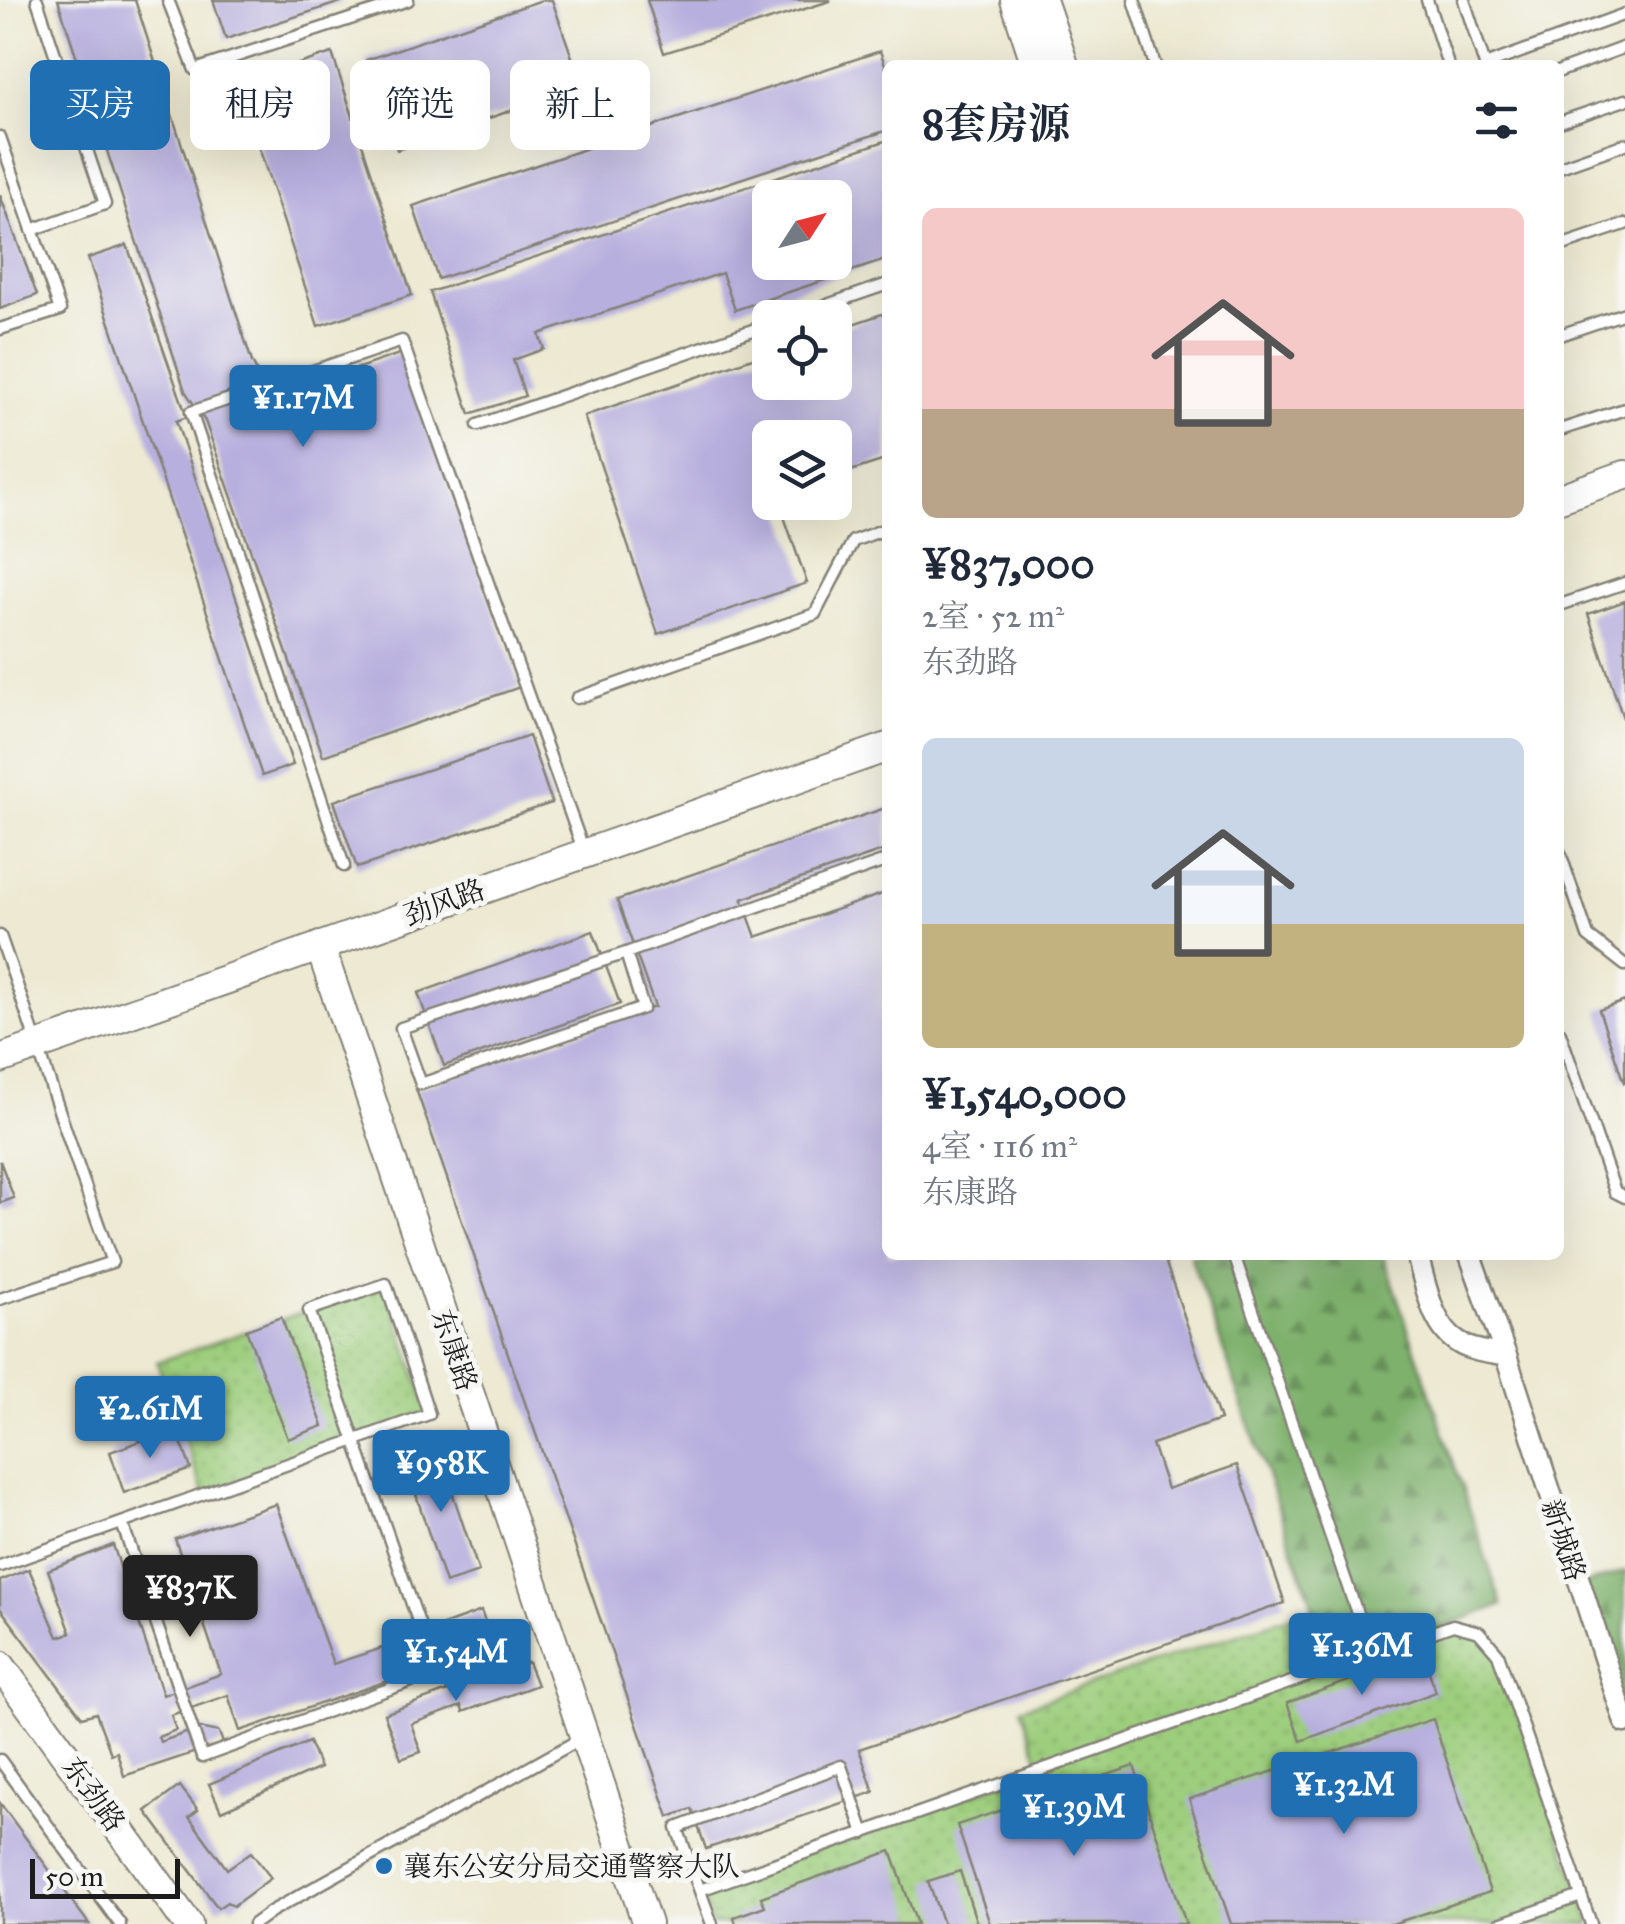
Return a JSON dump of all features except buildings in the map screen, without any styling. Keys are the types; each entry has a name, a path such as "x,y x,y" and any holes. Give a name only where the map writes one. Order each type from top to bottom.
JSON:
{"street":[{"path":"1015,0 1034,60"},
{"path":"1042,0 1062,60"},
{"path":"1564,497 1625,475"},
{"path":"1564,515 1625,494"},
{"name":"劲风路","path":"0,1059 36,1037 581,844 882,732"},
{"name":"劲风路","path":"0,1039 36,1037 320,946 581,844 882,749"},
{"name":"东康路","path":"320,946 647,1924"},
{"path":"1418,1260 1436,1315 1446,1332 1461,1345 1506,1356"},
{"name":"新城路","path":"1472,1260 1625,1722"},
{"name":"东劲路","path":"0,1665 188,1924"}],"lane":[{"path":"32,230 105,204 37,0"},
{"path":"168,0 195,70 408,0"},
{"path":"1134,0 1153,60"},
{"path":"1427,0 1446,60"},
{"path":"1467,1 1484,60"},
{"path":"1499,60 1625,14"},
{"path":"1564,69 1625,46"},
{"path":"1564,121 1625,100"},
{"path":"0,137 60,310 0,330"},
{"path":"1564,166 1625,144"},
{"path":"1564,245 1625,224"},
{"path":"841,300 882,286"},
{"path":"1564,334 1625,312"},
{"path":"478,425 752,330"},
{"path":"344,866 191,412 402,341 581,844"},
{"path":"1564,429 1625,408"},
{"path":"578,698 815,614 853,540 882,530"},
{"path":"1564,604 1625,583"},
{"path":"626,953 643,1008 421,1084 401,1028 882,862"},
{"path":"1564,865 1588,936 1625,965"},
{"path":"0,936 112,1262 0,1299"},
{"path":"1564,1045 1615,1192 1625,1197"},
{"path":"1236,1260 1371,1654"},
{"path":"0,1566 122,1523 355,1440 429,1414 386,1284 308,1310 355,1440 436,1672 202,1758 122,1523"},
{"path":"700,1890 1452,1625 1478,1632 1498,1654 1591,1924"},
{"path":"254,1924 584,1736"},
{"path":"0,1760 120,1924"},
{"path":"712,1924 678,1828 842,1766 864,1832"},
{"path":"1499,1924 1581,1896"}],"green space":[{"path":"1192,1260 1385,1260 1502,1605 1334,1667"},
{"path":"386,1284 429,1414 204,1494 157,1362"},
{"path":"1625,1571 1625,1722 1579,1586"},
{"path":"1314,1608 1335,1667 1453,1625 1479,1632 1498,1654 1591,1924 712,1924 700,1890 1042,1769 1021,1708"}],"place":[{"name":"襄东公安分局交通警察大队","path":"384,1866"}]}
